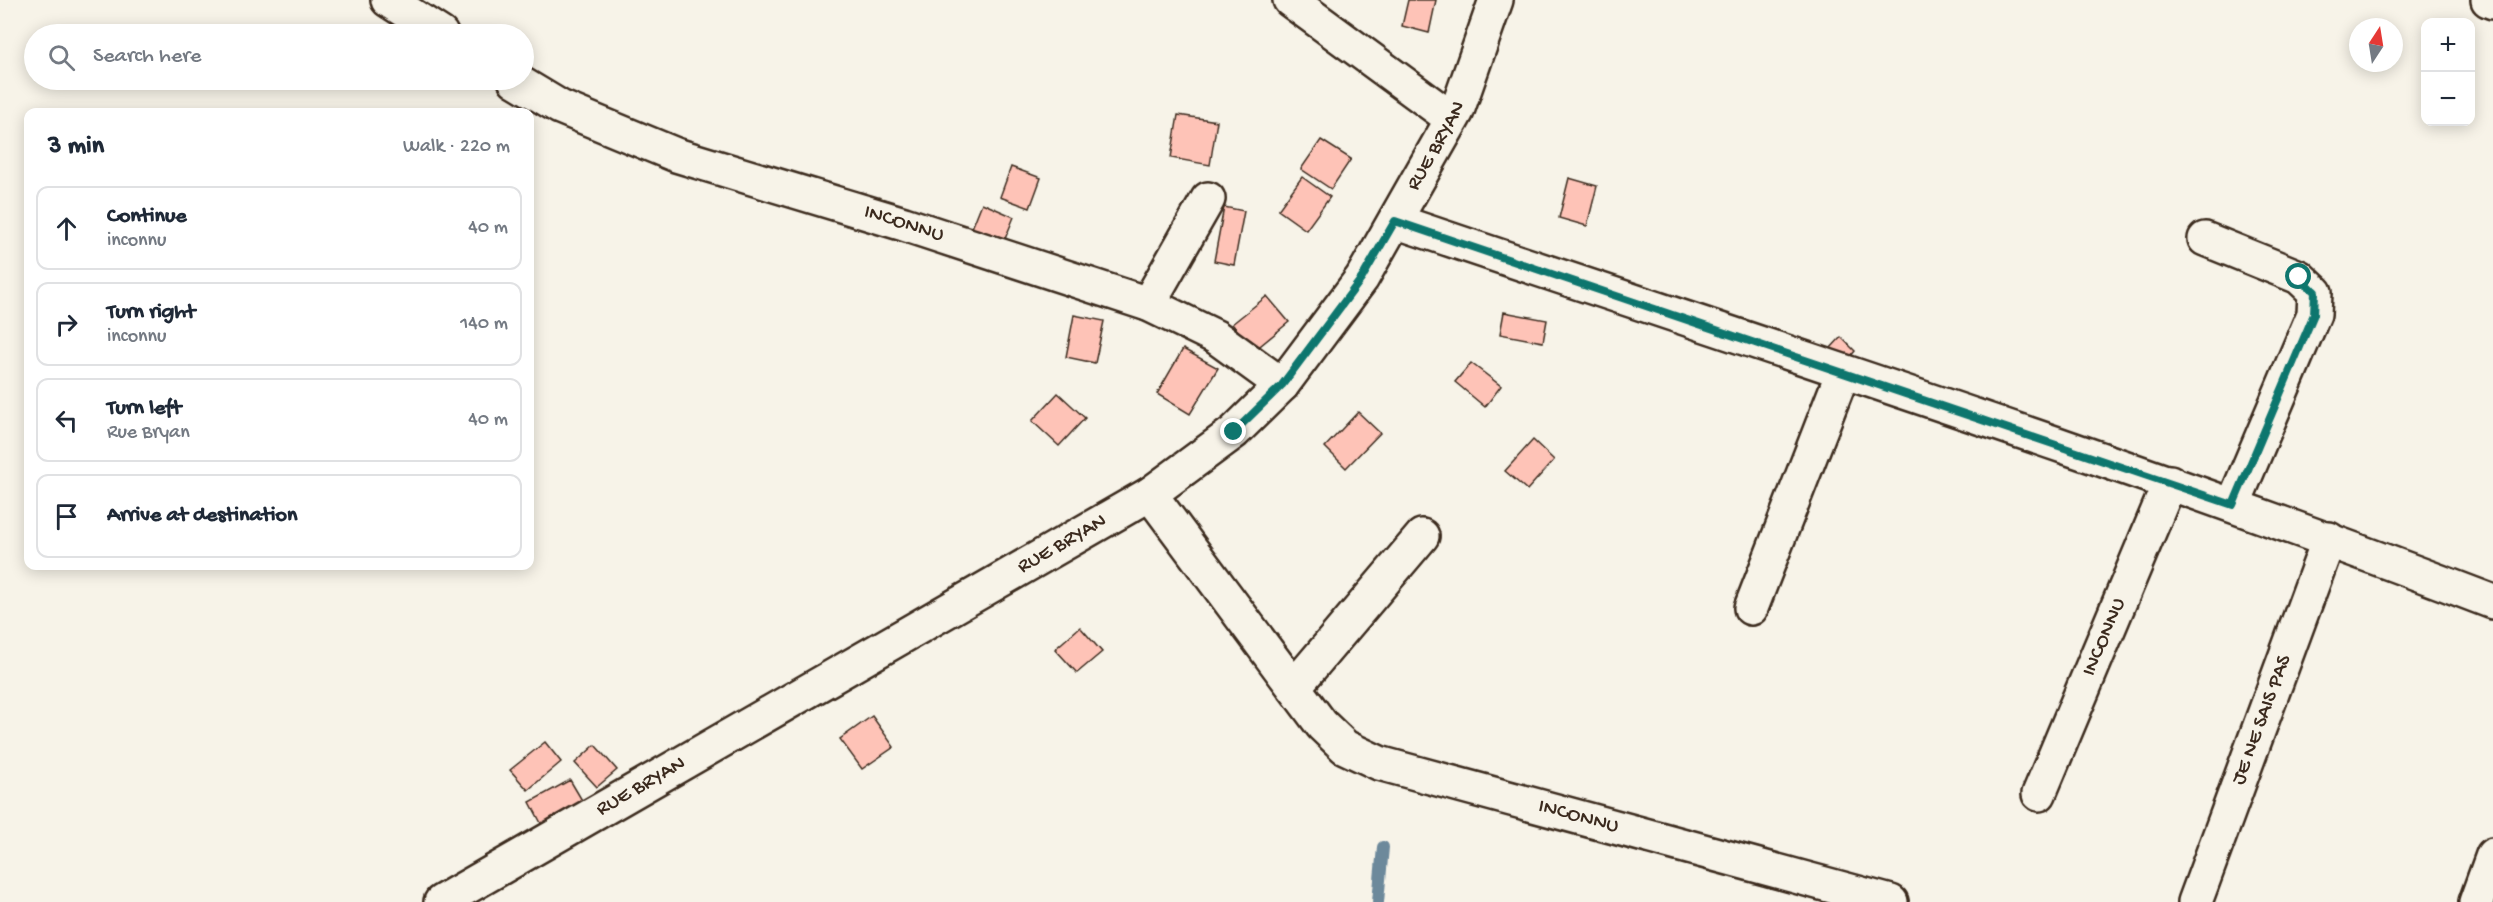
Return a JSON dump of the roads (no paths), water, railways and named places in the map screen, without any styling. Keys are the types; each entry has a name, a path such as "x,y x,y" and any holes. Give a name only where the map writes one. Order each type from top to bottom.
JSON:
{"street":[{"path":"388,0 425,24"},
{"path":"1290,0 1452,119"},
{"name":"RUE BRYAN","path":"441,902 1150,494 1234,432 1282,385 1362,278 1452,119 1496,0"},
{"path":"2488,0 2493,2"},
{"name":"INCONNU","path":"532,90 560,107 676,155 904,224 1148,304 1216,337 1282,385"},
{"path":"1148,304 1208,199"},
{"path":"1395,221 2170,482 2329,539 2493,602"},
{"path":"2205,239 2299,277 2315,292 2314,314 2233,505"},
{"path":"1752,608 1844,372"},
{"name":"INCONNU","path":"2039,794 2170,482"},
{"name":"INCONNU","path":"1150,494 1322,725 1345,747 1379,762 1891,902"},
{"path":"1294,687 1422,536"},
{"name":"JE NE SAIS PAS","path":"2195,902 2329,539"},
{"path":"2476,902 2493,855"}],"waterway":[{"path":"1378,902 1383,847"}]}
